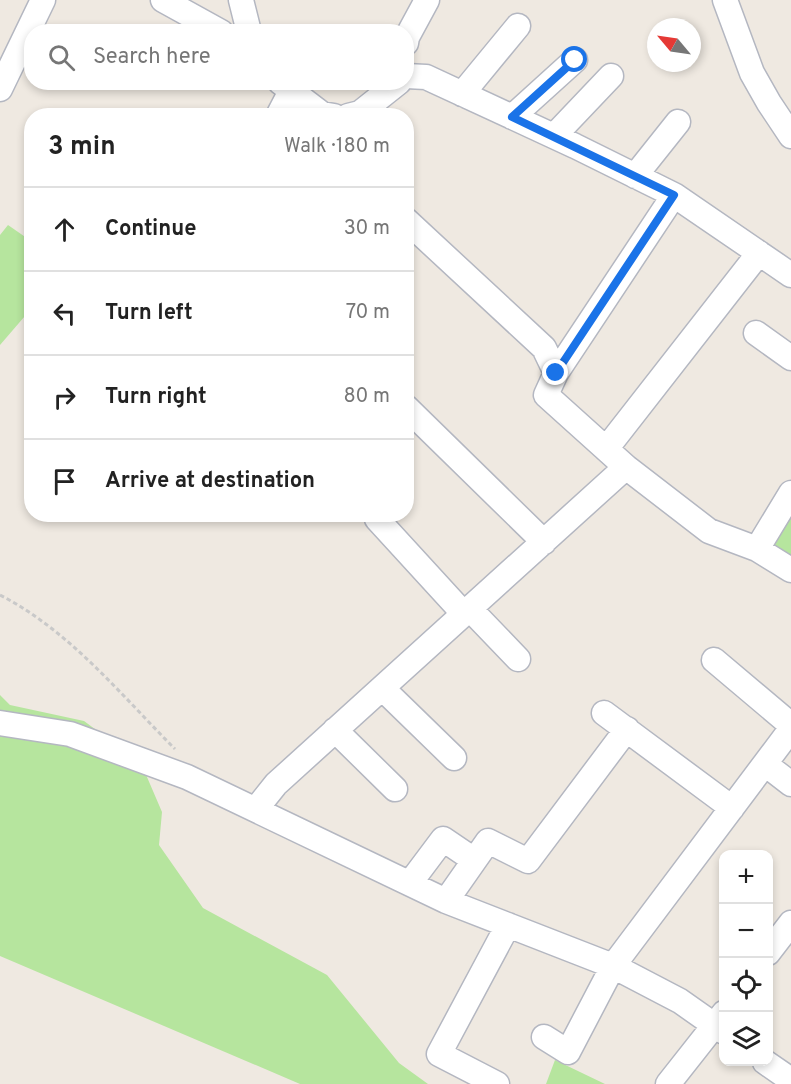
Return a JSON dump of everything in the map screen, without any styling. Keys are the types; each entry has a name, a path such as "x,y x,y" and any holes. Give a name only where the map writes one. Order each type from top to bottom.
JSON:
{"street":[{"path":"31,24 43,0"},
{"path":"163,0 206,24"},
{"path":"241,0 247,24"},
{"path":"414,26 427,0"},
{"path":"725,0 752,73 791,136"},
{"path":"462,94 518,26"},
{"path":"0,89 24,39"},
{"path":"512,117 575,60"},
{"path":"414,76 426,77 674,195 791,275"},
{"path":"554,136 611,76"},
{"path":"280,108 285,90"},
{"path":"290,90 316,108"},
{"path":"366,108 389,90"},
{"path":"635,176 678,122"},
{"path":"674,195 556,373 546,395 626,467 709,531 757,549 791,570"},
{"path":"414,231 544,348 556,373"},
{"path":"606,449 759,253"},
{"path":"756,333 791,358"},
{"path":"414,415 544,542"},
{"path":"256,809 276,784 626,467"},
{"path":"757,549 791,493"},
{"path":"380,522 467,611 518,659"},
{"path":"544,1037 568,1052 613,966 791,727 714,660"},
{"path":"382,688 454,758"},
{"path":"604,712 732,808"},
{"path":"0,723 70,734 187,777 446,901 613,966 719,1022"},
{"path":"446,901 488,841 528,861 627,729"},
{"path":"335,730 395,789"},
{"path":"765,764 791,784"},
{"path":"410,884 443,839 474,860"},
{"path":"773,946 791,922"},
{"path":"497,1084 439,1054 508,925"},
{"path":"668,1084 719,1024"},
{"path":"771,1066 791,1080"}],"path":[{"path":"0,595 63,636 179,753"}],"green space":[{"path":"8,225 24,236 24,317 0,345 0,235"},
{"path":"791,501 791,573 757,549"},
{"path":"0,695 10,705 84,721 141,763 162,812 159,845 203,908 327,975 399,1063 428,1084 300,1084 0,956"},
{"path":"555,1060 605,1084 546,1084"}],"route":[{"path":"556,373 674,195 512,117 575,60"}]}
